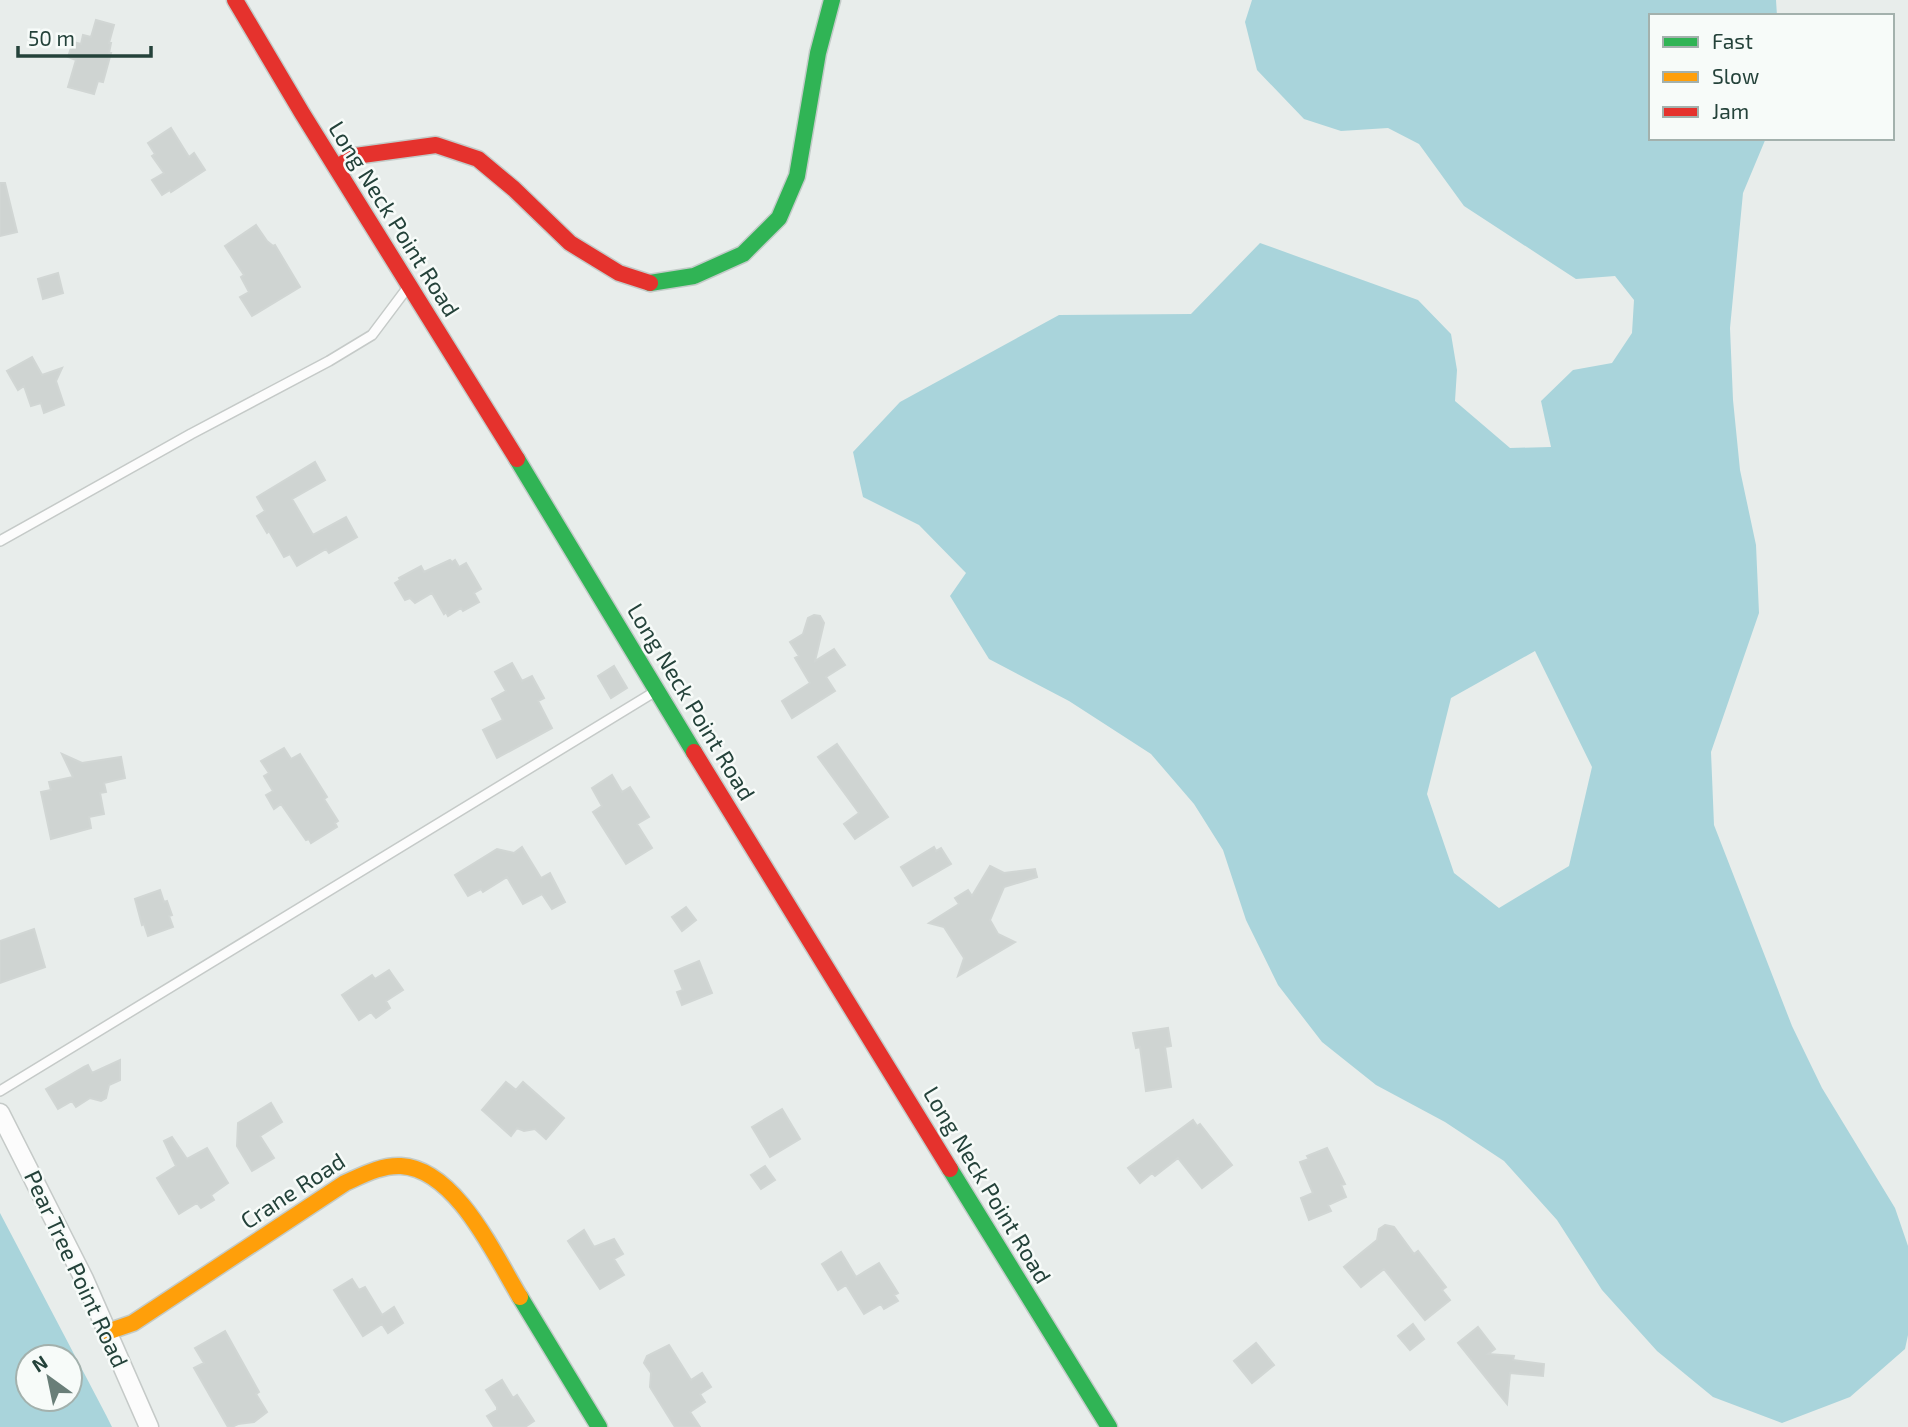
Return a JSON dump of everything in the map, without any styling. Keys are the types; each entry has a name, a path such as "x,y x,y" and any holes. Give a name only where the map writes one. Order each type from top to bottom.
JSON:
{"street":[{"name":"Long Neck Point Road","path":"235,0 1109,1427"},
{"path":"337,167 355,156 436,145 478,159 514,189 570,243 619,274 650,283 694,276 743,254 779,218 797,176 818,53 832,0"},
{"name":"Pear Tree Point Road","path":"0,1113 84,1279 149,1427"},
{"name":"Crane Road","path":"107,1332 133,1323 367,1171 394,1165 412,1167 435,1176 452,1191 471,1216 599,1427"}],"lane":[{"path":"0,541 372,335 408,286"},
{"path":"0,1091 657,691"}],"water":[{"path":"1252,0 1776,0 1777,14 1649,14 1649,140 1765,140 1743,193 1730,328 1740,470 1756,545 1759,613 1711,752 1714,825 1792,1026 1822,1088 1895,1208 1908,1246 1908,1335 1905,1349 1850,1397 1782,1423 1713,1397 1657,1351 1602,1290 1557,1220 1504,1161 1445,1122 1376,1085 1322,1042 1278,985 1246,920 1223,850 1194,804 1151,754 1069,701 989,659 950,596 966,573 919,525 863,497 853,452 900,402 1059,315 1191,314 1260,243 1418,300 1451,334 1457,370 1455,401 1510,448 1551,447 1541,401 1573,370 1612,363 1632,333 1634,300 1615,276 1576,279 1464,206 1419,144 1388,128 1341,131 1304,119 1257,70 1245,22","holes":["1535,651 1592,767 1569,866 1499,908 1454,873 1427,794 1451,698"]},
{"path":"0,1213 68,1343 14,1343 14,1413 84,1413 84,1374 112,1427 0,1427"}],"building":[{"path":"96,20 114,25 109,43 111,53 103,82 98,81 94,94 68,87 76,60 68,57 73,42 81,44 83,35 91,37"},
{"path":"171,128 189,157 194,153 205,170 162,195 152,180 164,173 152,156 155,154 148,143"},
{"path":"0,183 5,183 17,232 0,236"},
{"path":"256,225 267,241 275,245 300,287 252,316 240,297 249,292 241,277 244,275 225,246"},
{"path":"58,273 63,293 43,299 38,279"},
{"path":"32,357 42,375 62,368 56,381 64,405 44,413 41,403 31,406 24,386 18,390 7,371"},
{"path":"315,462 325,480 292,499 313,535 346,517 357,537 329,553 326,549 297,566 290,554 284,557 257,516 265,511 257,497"},
{"path":"455,560 459,567 466,563 481,589 474,593 479,602 448,616 446,612 444,614 432,593 415,603 410,598 405,600 395,583 399,578 421,566 424,572"},
{"path":"820,616 824,623 815,661 834,649 845,665 826,677 835,691 792,718 782,701 810,683 795,658 799,656 790,642 803,634 808,618"},
{"path":"512,663 522,681 532,676 544,698 538,701 552,728 497,758 483,730 503,720 492,699 506,691 495,672"},
{"path":"614,666 627,688 611,698 598,676"},
{"path":"837,744 888,817 855,839 844,824 859,813 818,757"},
{"path":"284,748 291,759 300,754 327,797 324,799 338,821 335,823 337,827 311,843 309,839 306,840 281,804 274,809 266,795 273,791 264,776 269,773 261,761"},
{"path":"62,754 82,763 121,757 125,778 104,783 106,792 100,793 104,814 89,817 91,828 51,839 41,792 51,790 49,782 73,777"},
{"path":"612,775 622,792 630,787 649,817 637,824 652,848 626,864 593,812 602,806 592,788"},
{"path":"522,847 541,878 550,873 565,902 552,909 542,894 523,904 507,877 483,892 481,889 468,896 455,875 497,849 514,853"},
{"path":"934,847 936,851 941,848 951,864 913,886 901,867"},
{"path":"990,866 1004,873 1035,869 1037,877 1004,887 990,920 998,934 1015,942 958,976 964,958 944,927 929,923 959,904 955,898 968,890 972,896"},
{"path":"160,890 172,915 169,916 173,927 148,936 135,899"},
{"path":"686,907 696,920 682,931 672,917"},
{"path":"34,929 45,967 0,983 0,941"},
{"path":"699,961 712,993 682,1005 677,992 683,990 675,971"},
{"path":"389,970 403,990 386,1001 390,1008 376,1018 371,1012 359,1020 342,995 372,975 375,979"},
{"path":"1168,1028 1171,1046 1165,1047 1171,1087 1146,1091 1140,1047 1136,1048 1133,1033"},
{"path":"120,1060 120,1080 109,1085 106,1098 101,1101 90,1098 76,1107 72,1101 58,1109 46,1089 88,1065 92,1073"},
{"path":"506,1082 516,1090 523,1082 564,1118 546,1139 535,1129 524,1131 517,1128 511,1136 482,1110"},
{"path":"271,1103 282,1122 260,1136 274,1158 252,1171 237,1146 238,1123"},
{"path":"782,1109 800,1139 770,1157 752,1127"},
{"path":"1193,1120 1197,1126 1200,1124 1232,1165 1202,1188 1178,1158 1155,1176 1152,1173 1140,1183 1128,1168"},
{"path":"172,1137 187,1159 207,1148 228,1183 211,1195 214,1200 201,1208 197,1203 179,1214 157,1178 176,1166 164,1141"},
{"path":"1327,1148 1345,1184 1341,1185 1346,1197 1328,1205 1331,1211 1309,1220 1301,1198 1313,1193 1300,1162 1309,1159 1307,1156"},
{"path":"765,1166 775,1180 761,1189 751,1175"},
{"path":"1385,1225 1394,1227 1414,1254 1418,1251 1446,1287 1442,1290 1450,1300 1425,1320 1384,1269 1361,1287 1344,1267 1377,1240 1379,1229"},
{"path":"584,1230 594,1247 614,1239 623,1254 614,1259 624,1275 600,1289 568,1241"},
{"path":"841,1252 856,1277 879,1263 898,1293 894,1295 898,1301 884,1309 881,1304 864,1314 846,1285 838,1290 822,1264"},
{"path":"352,1279 359,1290 365,1287 382,1315 394,1307 403,1323 388,1333 382,1324 363,1336 334,1290"},
{"path":"1413,1324 1424,1339 1410,1350 1398,1336"},
{"path":"1478,1327 1495,1349 1488,1354 1514,1356 1513,1360 1544,1364 1543,1376 1510,1373 1507,1404 1458,1343"},
{"path":"225,1331 259,1392 256,1394 267,1412 254,1422 232,1427 228,1427 194,1368 204,1363 195,1348"},
{"path":"1256,1343 1274,1365 1252,1383 1234,1361"},
{"path":"669,1345 691,1380 702,1373 711,1387 700,1394 705,1402 690,1412 700,1427 675,1427 650,1387 651,1373 644,1363 647,1356"},
{"path":"502,1380 513,1398 517,1395 534,1421 525,1427 494,1427 487,1416 497,1410 497,1407 486,1390"}],"traffic: fast":[{"path":"650,283 694,276 743,254 779,218 797,176 818,53 832,0"},
{"path":"517,459 694,752"},
{"path":"950,1169 1109,1427"},
{"path":"520,1297 599,1427"}],"traffic: slow":[{"path":"107,1332 133,1323 345,1183 372,1171 394,1166 421,1171 439,1182 456,1198 486,1238 520,1297"}],"traffic: jam":[{"path":"235,0 517,459"},
{"path":"337,167 355,156 436,145 478,159 514,189 570,243 619,273 650,283"},
{"path":"694,752 950,1169"}]}
